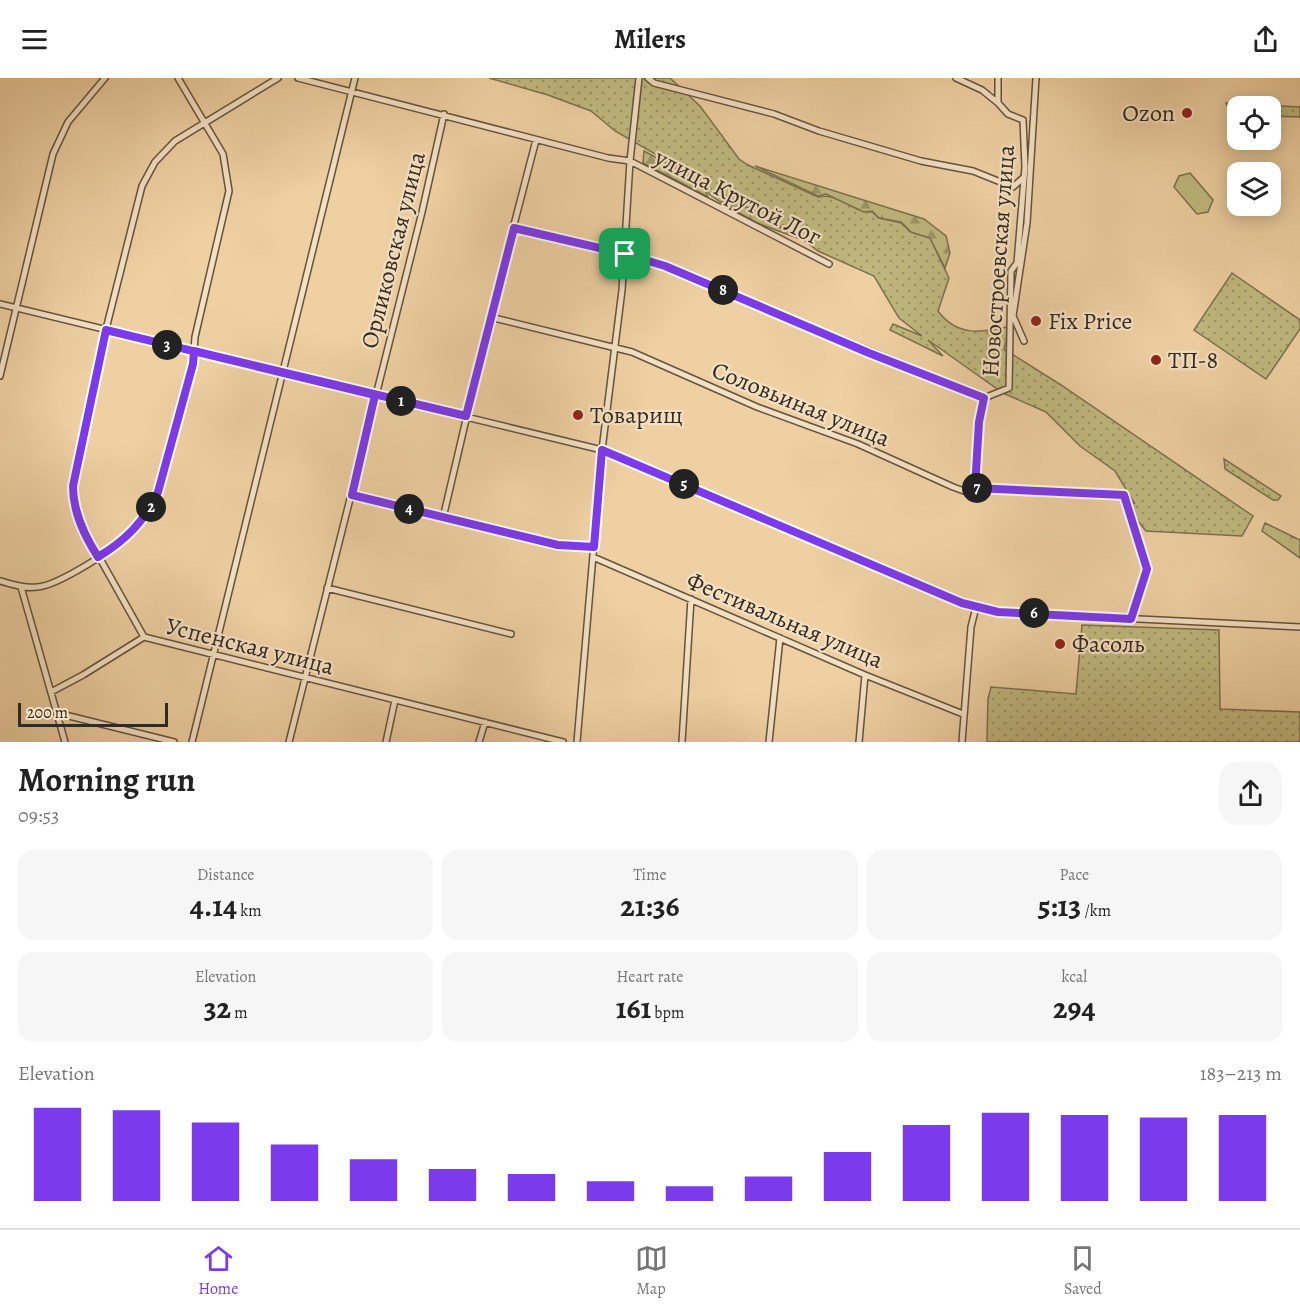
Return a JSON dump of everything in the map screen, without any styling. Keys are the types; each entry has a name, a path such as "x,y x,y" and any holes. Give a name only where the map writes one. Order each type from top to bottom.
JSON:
{"street":[{"path":"0,376 53,154 72,116 105,78"},
{"path":"0,581 21,587 38,587 55,582 98,557 133,532 151,508 158,492 193,364 229,191 223,154 178,78"},
{"name":"Успенская улица","path":"278,78 205,122 163,151 147,173 106,330 73,486 75,509 98,557 144,637 562,742"},
{"name":"улица Крутой Лог","path":"298,78 444,114 536,140 630,161 829,264"},
{"path":"192,742 284,373 354,78"},
{"path":"577,742 602,450 625,254 630,161 639,78"},
{"path":"648,78 654,84 774,114 819,131 921,161 973,171 1013,187 1024,177"},
{"path":"956,78 982,90 998,103"},
{"path":"998,78 998,103"},
{"path":"1024,340 1013,316 1027,223 1036,78"},
{"name":"Новостроевская улица","path":"975,488 979,422 984,398 1009,388 1011,271 1017,263 1024,177 1023,120 1008,114 998,103"},
{"name":"Орликовская улица","path":"289,742 422,212 444,114"},
{"path":"443,518 490,317 536,140"},
{"path":"514,228 625,254 665,266 897,365 984,398"},
{"path":"0,304 602,450 976,607 998,612 1300,627"},
{"name":"Соловьиная улица","path":"490,317 614,347 659,363 757,407 858,444 953,487 964,491 975,488"},
{"path":"975,488 1124,495 1147,569 1131,619"},
{"path":"352,495 558,545 594,547"},
{"name":"Фестивальная улица","path":"593,557 865,675 963,714"},
{"path":"21,587 65,742"},
{"path":"327,588 511,634"},
{"path":"682,742 691,599"},
{"path":"962,742 971,627 976,607"},
{"path":"51,692 144,637"},
{"path":"769,742 780,638"},
{"path":"859,742 865,675"},
{"path":"386,742 395,700"},
{"path":"57,712 174,742"},
{"path":"480,742 485,722"}],"green space":[{"path":"489,78 670,78 700,106 739,159 748,165 818,197 832,197 858,209 872,212 879,218 901,223 911,232 930,238 949,278 938,311 945,319 953,325 971,331 1011,326 1004,349 1061,385 1253,516 1242,536 1146,531 1137,520 1132,502 1135,504 1115,471 1080,446 1046,412 1003,393 928,340 943,356 890,330 893,324 922,336 899,318 874,276 818,251 801,238 722,193 722,203 709,194 702,181 615,131 591,111 548,95"},
{"path":"1281,106 1300,107 1300,117 1281,116"},
{"path":"644,151 701,182 708,197 643,163"},
{"path":"755,166 924,219 946,236 950,253 945,268 930,238 911,232 901,222 879,218 872,211 864,212 826,194 818,196"},
{"path":"1190,173 1213,200 1208,212 1197,214 1174,187 1179,176"},
{"path":"723,194 800,239 757,223 723,204"},
{"path":"1232,273 1300,320 1300,329 1266,379 1194,330"},
{"path":"1224,459 1281,496 1278,500 1273,500 1225,469"},
{"path":"1265,523 1300,540 1300,558 1262,531"},
{"path":"1082,625 1219,630 1220,709 1300,712 1300,742 987,742 988,699 991,687 1076,694"}],"place":[{"name":"Ozon","path":"1187,113"},
{"name":"Fix Price","path":"1036,321"},
{"name":"ТП-8","path":"1156,360"},
{"name":"Товарищ","path":"578,415"},
{"name":"Фасоль","path":"1060,644"}],"route":[{"path":"625,254 514,228 466,416 194,351 193,364 158,492 151,508 133,532 107,552 98,557 92,547 75,509 73,486 87,409 106,330 194,351 375,395 352,495 558,545 594,547 602,450 962,603 998,612 1131,619 1147,569 1124,495 975,488 979,422 984,398 966,393 808,328 665,266 625,254"}]}
